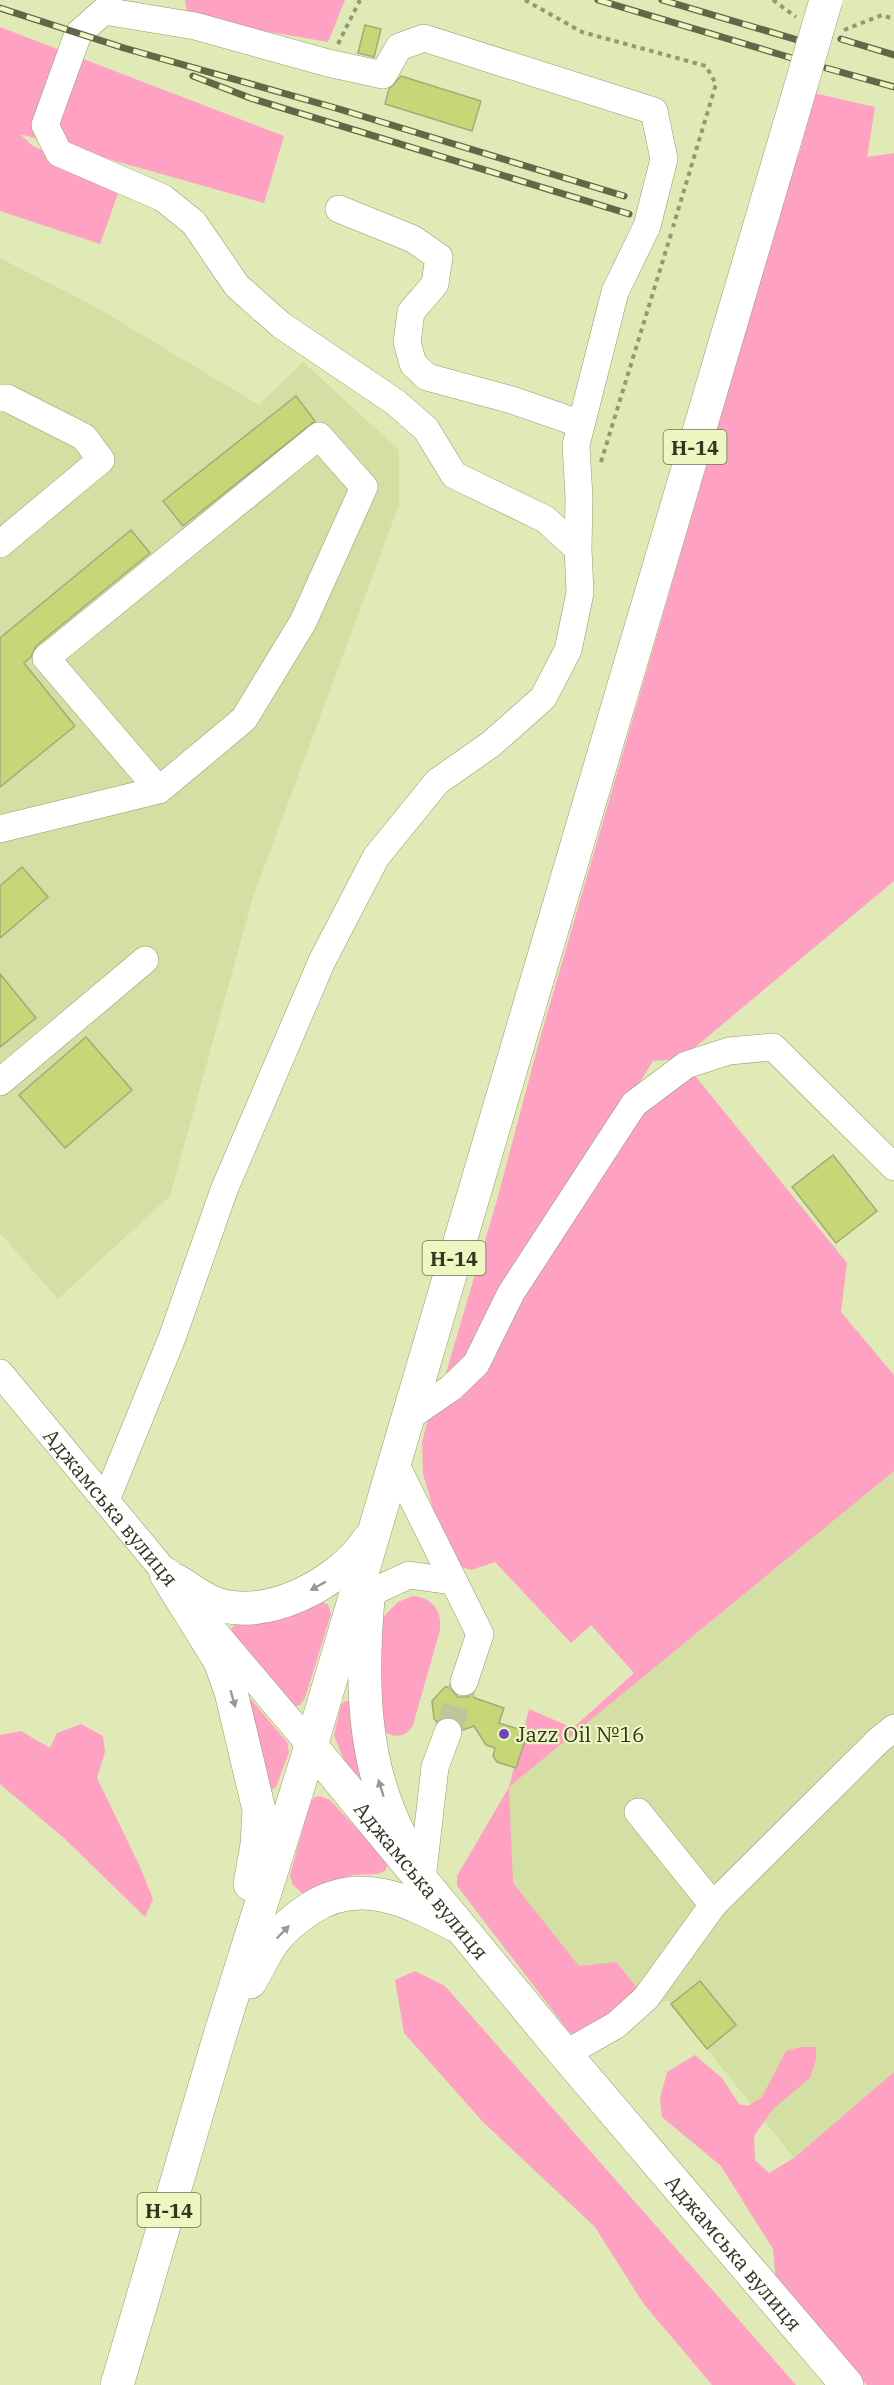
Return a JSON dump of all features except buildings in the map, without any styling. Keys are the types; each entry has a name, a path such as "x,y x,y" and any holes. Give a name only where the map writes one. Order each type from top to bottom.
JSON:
{"main road":[{"name":"Н-14","path":"117,2385 220,2035 311,1746 826,0"},
{"path":"166,1574 212,1602 247,1607 269,1604 312,1590 330,1579 358,1555 374,1531"},
{"path":"374,1531 364,1680 367,1729 387,1807 422,1880"},
{"path":"166,1574 220,1661 240,1727 259,1810 257,1845 251,1882 240,1923 220,2035"},
{"name":"Аджамська вулиця","path":"311,1746 565,2054 847,2385"},
{"path":"220,2035 273,1942 299,1916 319,1903 340,1895 363,1892 384,1895 424,1909 462,1929"}],"street":[{"path":"106,1500 172,1338 224,1190 322,961 376,857 437,782 491,744 543,698 568,650 580,593 576,445 615,292 647,226 664,159 654,111 424,39 399,47 383,75 328,63 195,26 104,11 78,34 45,125 59,153 163,198 194,223 237,286 281,326 395,402 426,429 454,475 545,519 578,549"},
{"path":"339,209 413,239 439,257 435,284 411,312 407,342 413,364 427,376 512,400 581,424"},
{"path":"0,398 8,398 84,436 101,460 0,544"},
{"path":"0,829 159,790 244,719 303,622 364,487 319,436 46,658 159,790"},
{"path":"0,1082 145,960"},
{"path":"406,1419 451,1388 476,1364 511,1293 634,1104 686,1065 729,1051 773,1047 894,1167"},
{"name":"Аджамська вулиця","path":"0,1373 311,1746"},
{"path":"394,1461 480,1634 464,1682"},
{"path":"368,1594 409,1575 452,1581"},
{"path":"565,2054 616,2025 646,1998 713,1905 879,1740 894,1728"},
{"path":"422,1880 435,1767 448,1732"},
{"path":"638,1812 713,1905"}],"path":[{"path":"328,63 360,0"}],"shaded area":[{"path":"185,0 345,0 328,42 188,18"},
{"path":"0,27 284,136 264,203 20,134 33,146 121,185 100,244 0,211"},
{"path":"814,93 875,107 867,157 894,153 894,881 681,1059 653,1061 578,1180 471,1362 441,1390 497,1200 539,1042 794,164 800,151"},
{"path":"0,258 92,305 259,405 303,362 399,450 399,505 253,897 170,1196 58,1299 0,1233"},
{"path":"692,1072 847,1263 841,1312 894,1375 894,1471 509,1787 529,1709 573,1728 634,1673 591,1625 571,1643 495,1562 471,1570 462,1567 451,1554 436,1518 423,1474 422,1442 429,1416 523,1293 643,1109"},
{"path":"894,1471 894,2072 794,2158 668,2000 654,2007 616,1962 579,1966 512,1883 509,1787"},
{"path":"413,1596 426,1599 435,1607 438,1611 440,1630 413,1725 405,1734 398,1736 385,1732 375,1676 383,1617 398,1602"},
{"path":"319,1602 328,1604 331,1614 305,1698 300,1705 295,1706 230,1631 235,1624"},
{"path":"249,1697 287,1742 289,1752 276,1787 269,1791"},
{"path":"345,1701 350,1701 365,1783 344,1761 334,1735 341,1705"},
{"path":"81,1724 103,1736 105,1752 97,1778 153,1899 145,1917 64,1838 0,1784 0,1735 21,1731 50,1748 57,1733"},
{"path":"509,1787 513,1883 579,1966 616,1962 641,1992 582,2034 570,2033 457,1886 457,1876"},
{"path":"320,1796 330,1800 388,1864 385,1871 378,1874 352,1875 303,1894 292,1884 290,1875 310,1803 315,1797"},
{"path":"415,1971 445,1986 796,2385 712,2385 643,2303 595,2227 482,2121 404,2033 395,1980"},
{"path":"800,2047 816,2047 816,2060 810,2078 773,2109 754,2136 755,2160 769,2173 794,2158 894,2072 894,2385 867,2385 776,2282 773,2249 721,2166 662,2117 660,2098 667,2072 695,2055 722,2078 739,2104 748,2106 762,2097 786,2051"}],"tunnel":[{"path":"448,1732 464,1682"}],"railway":[{"path":"598,0 795,59"},
{"path":"662,0 801,41"},
{"path":"0,8 124,48 339,109 624,196"},
{"path":"841,39 894,55"},
{"path":"826,68 894,87"},
{"path":"193,76 250,98 629,214"}],"place":[{"name":"Jazz Oil №16","path":"504,1734"}]}
